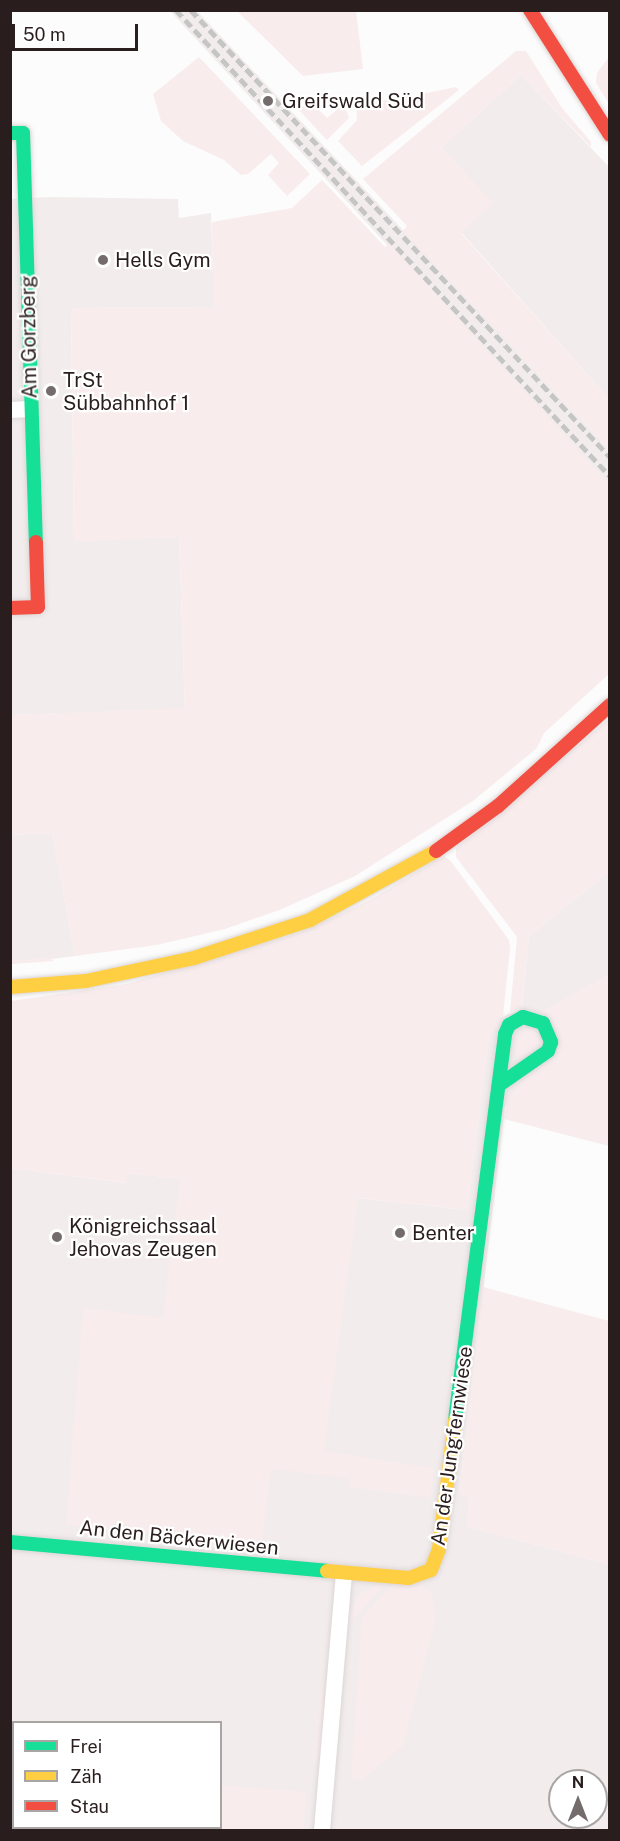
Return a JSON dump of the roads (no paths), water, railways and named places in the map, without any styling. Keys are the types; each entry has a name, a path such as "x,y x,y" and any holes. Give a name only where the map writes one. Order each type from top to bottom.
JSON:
{"street":[{"path":"530,10 609,135"},
{"name":"Am Gorzberg","path":"10,134 23,133 38,607 10,608"},
{"name":"Am Gorzberg","path":"10,410 30,409"},
{"path":"10,987 87,981 194,958 310,920 445,846 498,806 609,705"},
{"name":"An der Jungfernwiese","path":"344,1574 409,1578 431,1570 436,1560 499,1085 509,1025 524,1017 543,1023 551,1042 548,1051 499,1085"},
{"name":"An den Bäckerwiesen","path":"10,1542 344,1574"},
{"path":"322,1830 344,1574"}],"railway":[{"path":"176,10 610,476"},
{"path":"191,10 610,457"}],"place":[{"name":"Greifswald Süd","path":"268,101"},
{"name":"Hells Gym","path":"103,260"},
{"name":"TrSt Sübbahnhof 1","path":"51,391"},
{"name":"Benter","path":"400,1233"},
{"name":"Königreichssaal Jehovas Zeugen","path":"57,1237"}]}
